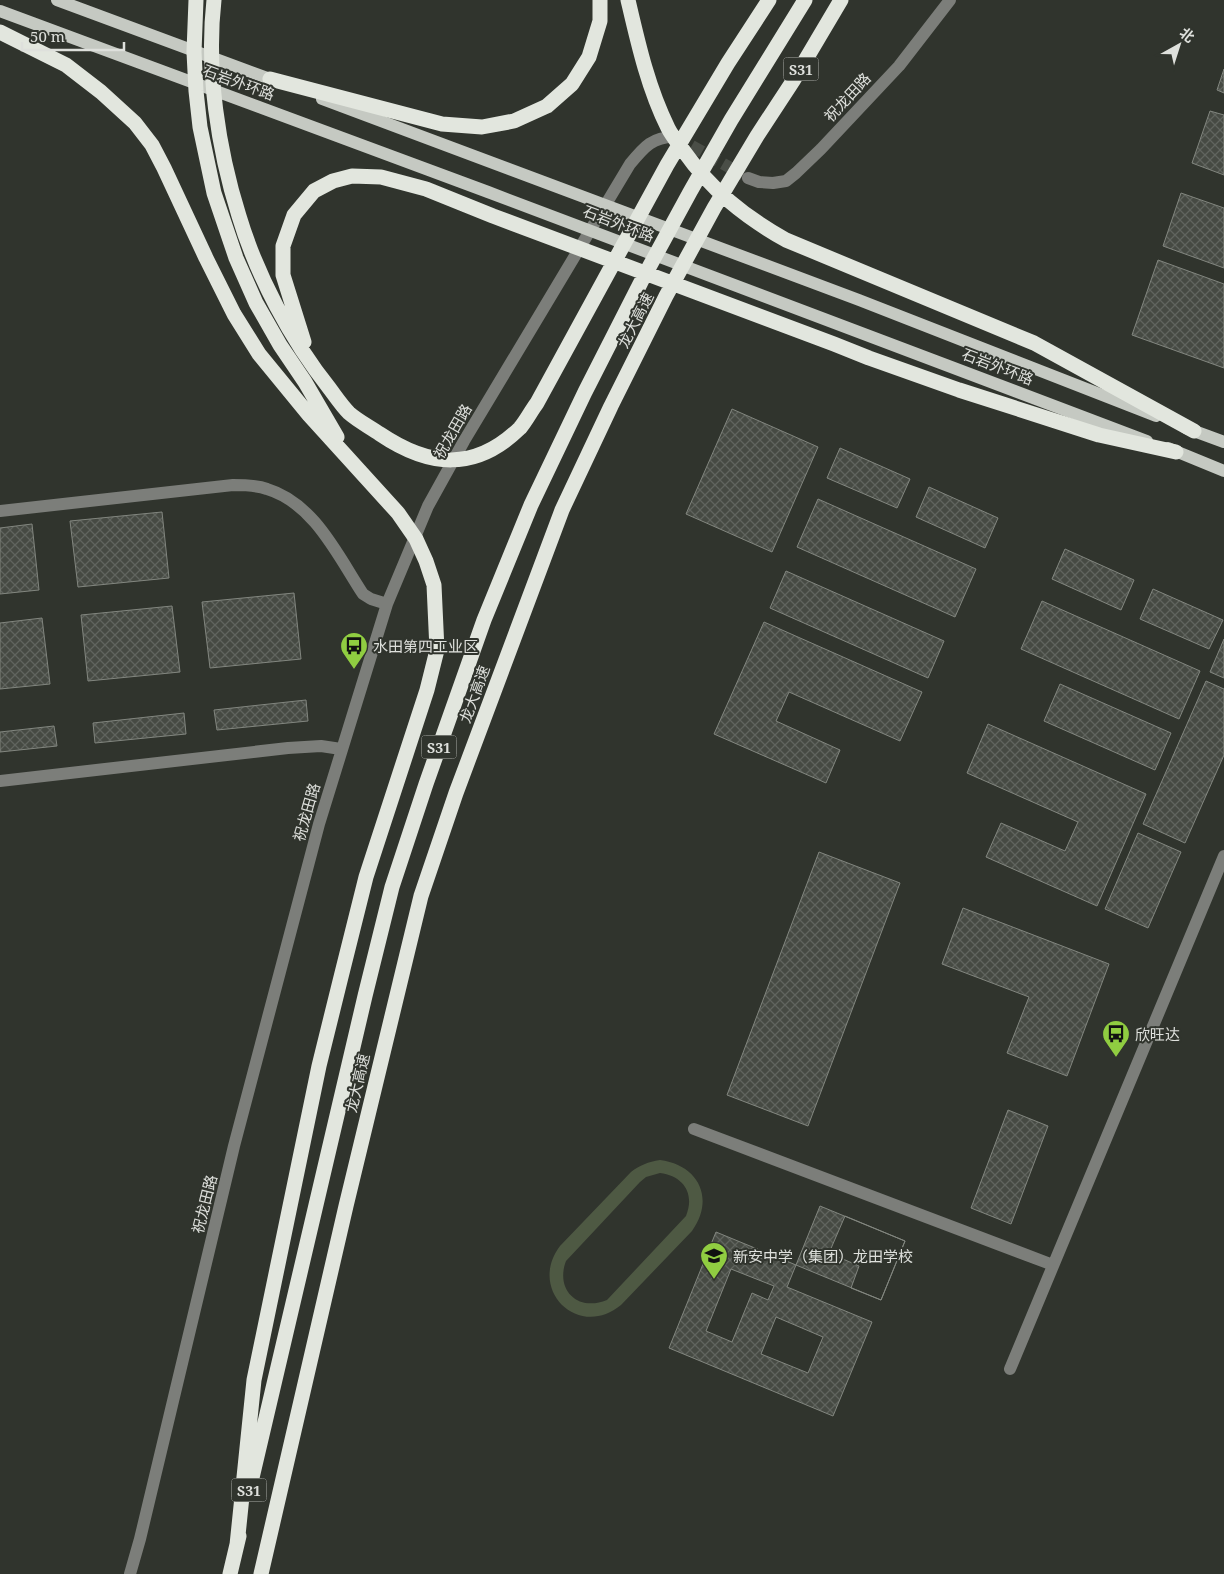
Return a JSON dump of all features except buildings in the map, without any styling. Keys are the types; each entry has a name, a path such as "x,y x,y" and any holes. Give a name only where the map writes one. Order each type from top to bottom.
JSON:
{"highway":[{"path":"196,0 194,52 200,127 214,193 236,258 256,303 280,346 305,382 354,464"},
{"path":"214,0 210,28 215,103 220,141 239,218 254,257 274,300 311,365 350,413 394,443 418,455 442,460 465,459 484,453 521,426 537,403 667,165 728,63 769,0"},
{"path":"270,79 442,124 482,127 514,121 547,106 572,84 589,57 600,21 600,0"},
{"path":"628,0 637,39 652,88 668,129 692,162 712,185 760,226 786,240 1034,343 1194,431"},
{"name":"龙大高速","path":"230,1574 268,1406 392,887 429,775 484,620 531,505 589,383 641,282 731,120 805,0"},
{"name":"龙大高速","path":"261,1574 421,896 456,794 562,510 641,346 714,208 841,0"},
{"path":"0,32 66,65 101,92 135,124 152,145 234,314 254,346 309,415 398,513 416,539 434,585 437,650 427,690 366,877 340,977 315,1085 263,1334 254,1380 237,1545"},
{"path":"311,365 283,275 282,246 294,215 314,191 332,181 352,176 381,177 426,189 869,358 959,390 1099,436 1176,452"}],"main road":[{"name":"石岩外环路","path":"57,0 859,300 1224,442"},
{"name":"石岩外环路","path":"0,11 849,327 1224,471"}],"street":[{"name":"祝龙田路","path":"748,178 759,182 773,183 786,181 796,173 899,66 950,0"},
{"name":"祝龙田路","path":"130,1574 234,1146 319,824 387,604 428,506 464,441 630,164 654,140 665,136 676,136"},
{"path":"0,511 233,485 267,489 284,496 300,506 312,517 363,594 371,599 387,604"},
{"path":"0,782 288,748 321,746 341,749"},
{"path":"1010,1369 1224,856"},
{"path":"694,1129 1053,1266"}],"green space":[{"path":"660,1160 674,1163 685,1169 699,1185 702,1207 699,1219 692,1231 621,1305 605,1314 589,1317 575,1313 562,1305 554,1293 550,1279 551,1263 560,1246 631,1172 648,1163","holes":["660,1173 681,1182 685,1187 689,1200 686,1216 607,1300 596,1303 578,1301 566,1289 563,1271 566,1261 640,1182 646,1177"]}],"tunnel":[{"path":"676,137 743,175"}],"place":[{"name":"水田第四工业区","path":"354,670"},
{"name":"欣旺达","path":"1116,1058"},
{"name":"新安中学（集团）龙田学校","path":"714,1280"}]}
